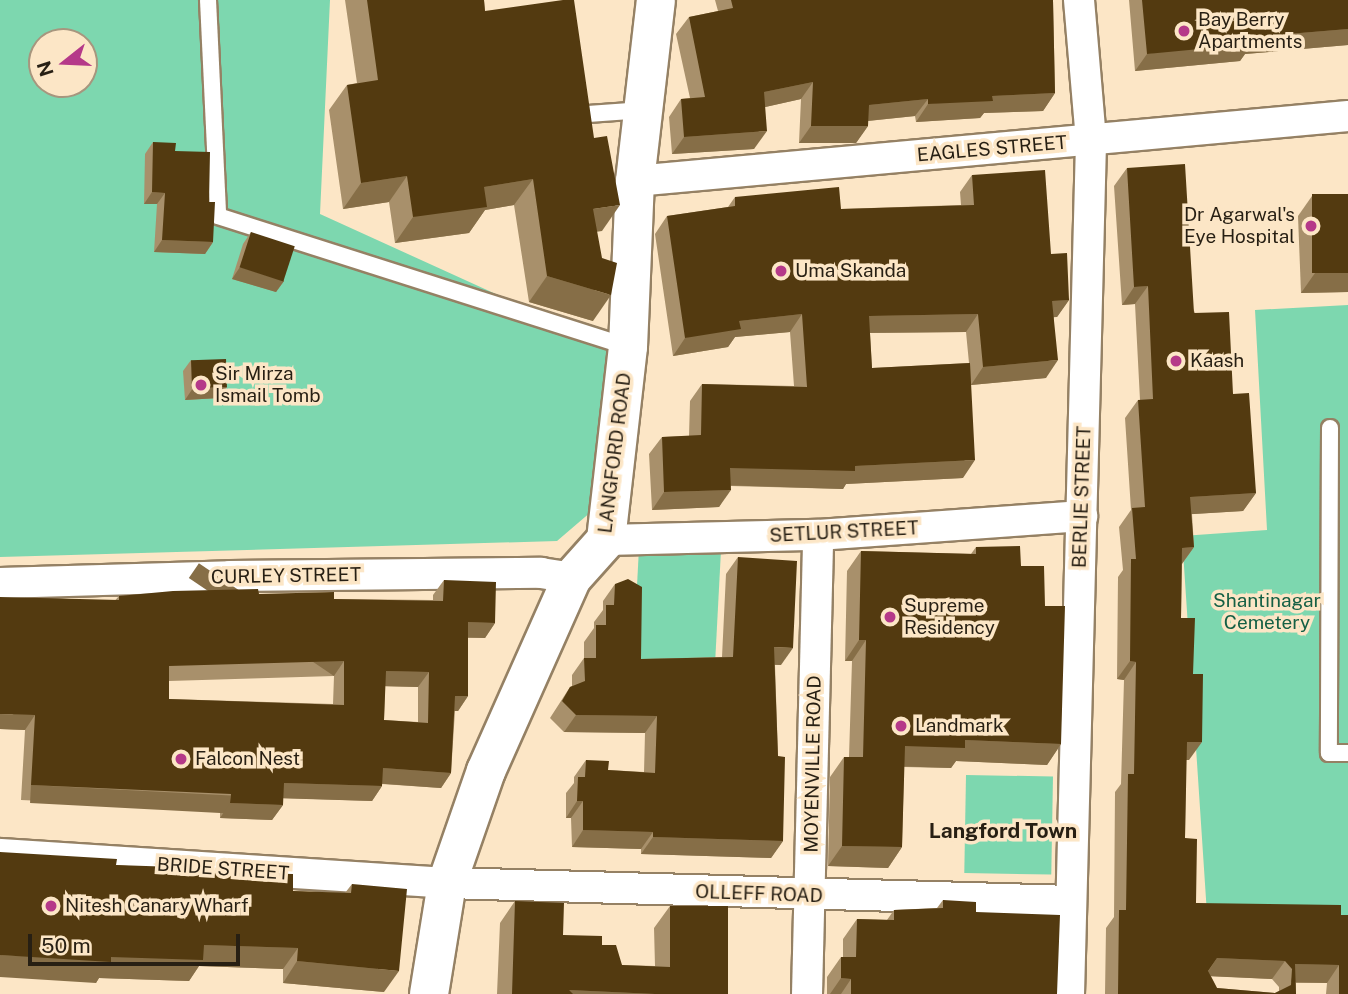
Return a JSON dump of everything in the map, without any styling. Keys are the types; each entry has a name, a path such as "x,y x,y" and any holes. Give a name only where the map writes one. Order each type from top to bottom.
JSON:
{"street":[{"name":"LANGFORD ROAD","path":"429,994 447,883 486,771 572,578 606,540 628,347 635,181 656,0"},
{"name":"BERLIE STREET","path":"1069,994 1091,140 1079,0"},
{"name":"EAGLES STREET","path":"635,181 1348,116"},
{"name":"SETLUR STREET","path":"606,540 818,535 1082,516"},
{"name":"MOYENVILLE ROAD","path":"807,994 818,535"},
{"name":"CURLEY STREET","path":"0,583 257,575 541,573 572,578"},
{"name":"BRIDE STREET","path":"0,854 447,883"},
{"name":"OLLEFF ROAD","path":"447,883 809,896 1071,901"}],"lane":[{"path":"208,0 218,216 628,347"},
{"path":"588,114 644,110"},
{"path":"1330,428 1329,753 1348,752"}],"green space":[{"path":"0,0 330,0 320,214 498,295 609,333 592,511 557,541 0,557"},
{"name":"Shantinagar Cemetery","path":"1348,305 1348,915 1207,914 1182,536 1267,530 1255,310"},
{"path":"639,546 721,550 715,668 633,664"},
{"path":"966,775 1053,777 1051,875 964,873"}],"building":[{"path":"367,0 484,0 485,11 574,0 594,138 607,136 620,205 593,209 602,258 617,263 611,295 547,276 533,179 484,187 487,207 413,217 407,176 361,183 347,85 378,80"},
{"path":"731,0 1053,0 1055,93 992,96 993,101 928,104 928,99 869,105 868,126 811,126 813,82 764,92 767,131 684,137 681,99 705,97 689,17 733,8"},
{"path":"1142,0 1348,0 1348,29 1252,37 1252,44 1147,54"},
{"path":"153,142 176,143 175,151 210,152 209,202 215,202 213,242 162,240 165,193 152,192"},
{"path":"1185,164 1194,313 1229,312 1233,394 1249,393 1256,493 1190,497 1194,547 1182,548 1181,618 1195,618 1193,674 1203,674 1202,742 1187,742 1185,838 1197,839 1196,903 1341,905 1341,915 1348,915 1348,994 1339,994 1339,965 1295,964 1296,994 1118,994 1119,910 1126,910 1128,774 1134,774 1136,662 1130,661 1131,559 1136,559 1132,508 1145,507 1138,400 1153,399 1148,286 1134,287 1127,168","holes":["1217,958 1285,961 1292,969 1291,985 1275,993 1217,988 1208,971"]},
{"path":"1045,170 1051,254 1067,253 1069,300 1052,301 1058,360 983,367 978,314 869,316 872,368 970,363 975,460 855,466 855,471 730,468 731,490 664,492 662,437 701,435 702,384 807,387 802,314 739,321 741,329 685,338 667,216 735,206 735,197 839,187 841,209 974,205 972,175"},
{"path":"1312,194 1348,194 1348,273 1312,273"},
{"path":"251,232 295,246 283,281 240,267"},
{"path":"226,359 227,387 192,388 191,360"},
{"path":"1020,546 1021,566 1044,566 1045,606 1065,606 1061,744 965,740 965,748 905,746 902,847 842,846 844,757 863,757 866,640 859,640 861,551 976,554 976,547"},
{"path":"738,557 797,561 793,648 774,647 778,756 785,757 783,841 653,837 653,832 583,830 583,801 577,801 578,777 585,777 586,760 609,761 608,770 655,773 657,716 576,715 562,701 570,687 585,681 584,658 596,658 596,625 606,625 606,605 614,605 615,584 628,579 642,587 641,659 733,657"},
{"path":"444,580 496,582 495,623 468,622 468,696 455,696 451,773 383,768 382,786 284,783 283,805 230,803 231,794 31,785 35,715 0,714 0,597 119,600 119,596 173,591 258,589 259,594 334,592 334,599 443,601","holes":["344,661 344,705 169,699 169,666","386,671 429,672 428,723 384,720"]},
{"path":"0,852 117,859 116,865 205,868 205,872 293,874 293,891 351,893 352,884 407,889 399,971 297,961 298,948 204,945 203,960 111,957 111,962 0,955"},
{"path":"943,900 976,902 976,912 1060,915 1057,994 851,994 851,979 841,978 841,957 856,957 857,919 894,920 894,910 943,908"},
{"path":"515,901 564,903 563,935 602,936 602,945 616,945 622,965 670,967 670,906 728,906 728,994 569,990 573,994 512,994"}],"place":[{"name":"Bay Berry Apartments","path":"1184,31"},
{"name":"Dr Agarwal's Eye Hospital","path":"1311,226"},
{"name":"Uma Skanda","path":"781,271"},
{"name":"Kaash","path":"1176,361"},
{"name":"Sir Mirza Ismail Tomb","path":"201,385"},
{"name":"Supreme Residency","path":"890,617"},
{"name":"Landmark","path":"901,726"},
{"name":"Falcon Nest","path":"181,759"},
{"name":"Nitesh Canary Wharf","path":"51,906"}],"district":[{"name":"Langford Town","path":"1003,831"}]}
